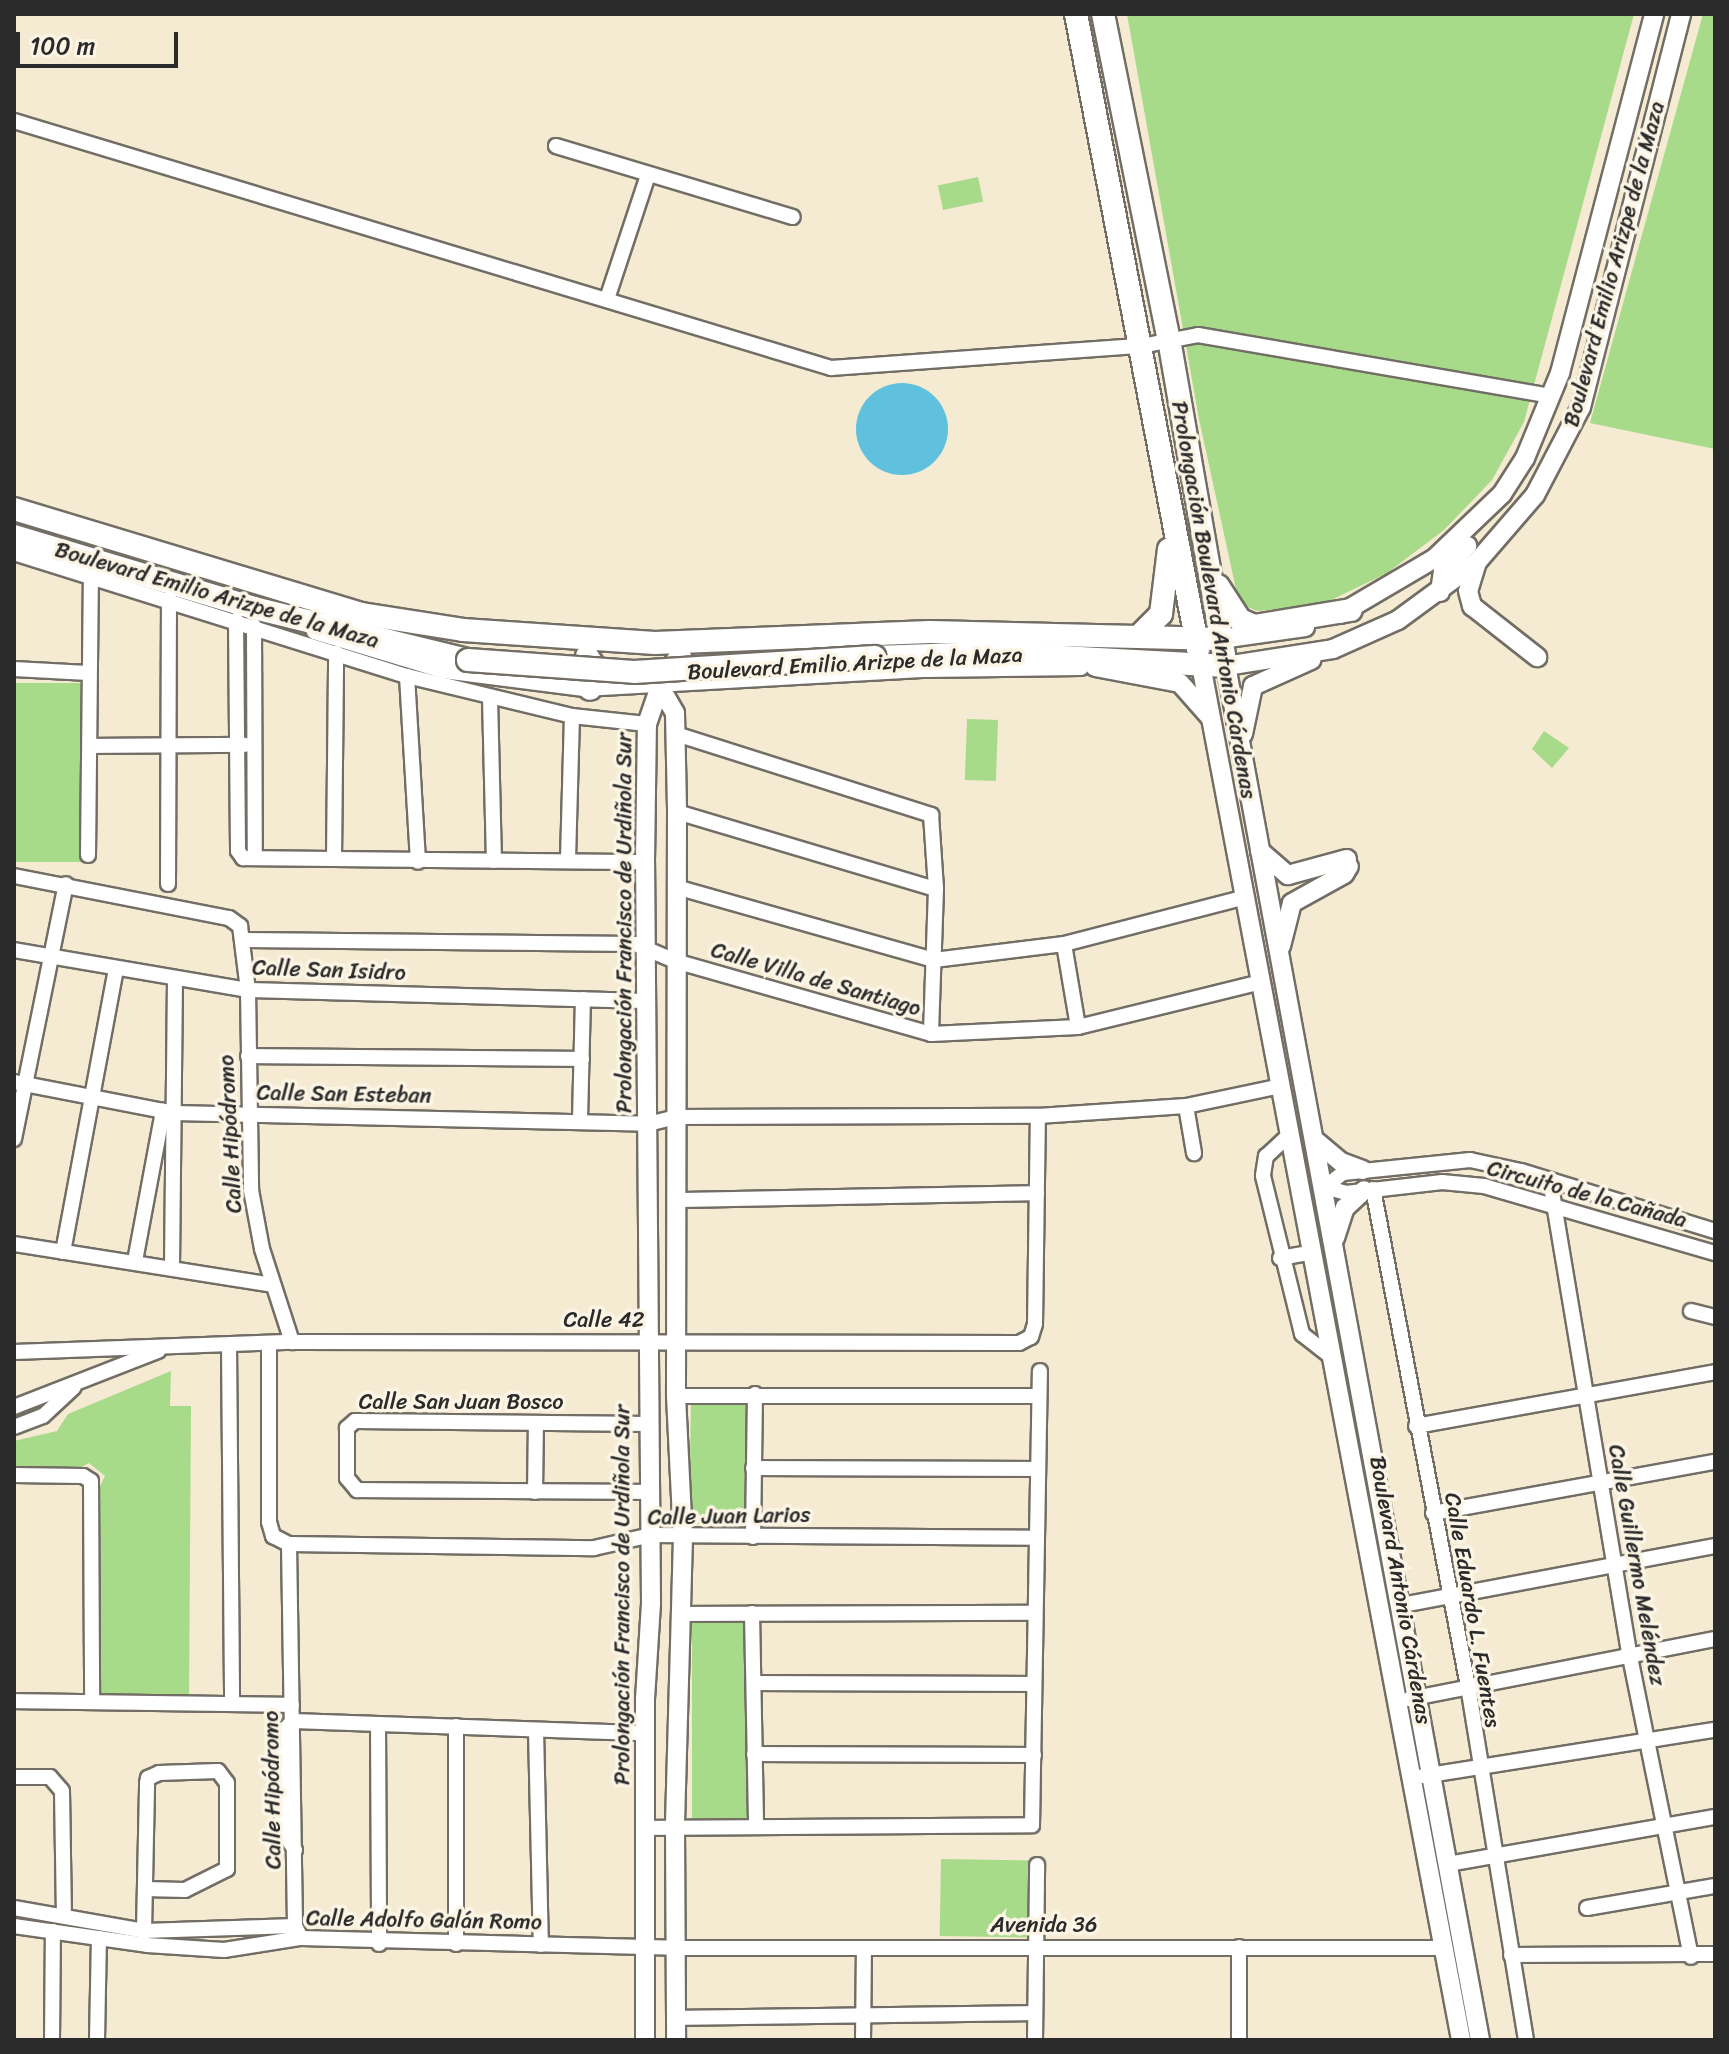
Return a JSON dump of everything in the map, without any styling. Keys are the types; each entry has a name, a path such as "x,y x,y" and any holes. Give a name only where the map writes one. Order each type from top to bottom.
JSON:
{"highway":[{"name":"Prolongación Boulevard Antonio Cárdenas","path":"1076,14 1201,665"},
{"name":"Prolongación Boulevard Antonio Cárdenas","path":"1103,14 1169,341 1226,666"},
{"name":"Boulevard Emilio Arizpe de la Maza","path":"14,509 391,619 463,630 655,643 970,635 1221,639"},
{"path":"1139,636 1156,622 1164,604 1173,520"},
{"name":"Boulevard Emilio Arizpe de la Maza","path":"14,536 248,618 468,660 634,672 989,653 1226,666"},
{"path":"1211,574 1246,624 1264,626 1358,606"},
{"path":"391,619 480,643 646,657 660,687"},
{"path":"660,687 680,658 705,650 955,641 970,635"},
{"path":"583,652 600,670 598,683 590,689"}],"main road":[{"name":"Boulevard Emilio Arizpe de la Maza","path":"1221,639 1276,634 1358,606 1435,558 1502,494 1532,444 1552,396 1654,14"},
{"name":"Boulevard Emilio Arizpe de la Maza","path":"1226,666 1333,649 1398,620 1477,562 1535,495 1572,433 1681,14"},
{"path":"1552,396 1569,404 1572,433"},
{"path":"1358,606 1408,589 1440,592 1443,571 1490,522 1502,494"},
{"path":"1477,562 1468,591 1472,606 1537,657"},
{"path":"1241,765 1244,713 1253,686 1333,649"},
{"name":"Prolongación Boulevard Antonio Cárdenas","path":"1201,665 1242,898 1291,1141"},
{"name":"Prolongación Boulevard Antonio Cárdenas","path":"1226,666 1277,956 1325,1187"},
{"path":"1095,667 1180,683 1211,718"},
{"path":"660,687 674,707 677,812 676,1396 683,1537 675,1827 676,2040"},
{"name":"Prolongación Francisco de Urdiñola Sur","path":"645,2040 645,1733 651,1535 646,1342 648,1124 645,862 647,724 660,687"},
{"path":"1258,849 1277,871 1288,875 1348,862 1344,874 1292,903 1277,956"},
{"path":"1236,860 1267,896 1251,936"},
{"path":"1282,1092 1293,1110 1311,1175 1325,1187 1315,1206 1322,1254 1314,1258"},
{"name":"Boulevard Antonio Cárdenas","path":"1291,1141 1461,2040"},
{"path":"1317,1142 1341,1162 1363,1170"},
{"name":"Boulevard Antonio Cárdenas","path":"1325,1187 1480,2040"},
{"path":"1334,1245 1342,1213 1368,1190"}],"street":[{"path":"14,121 831,368 1141,346 1198,335 1552,396"},
{"path":"556,146 793,217"},
{"path":"607,299 648,175"},
{"path":"14,553 169,599 320,635 443,671 590,689 926,670 1173,664"},
{"path":"88,855 91,576"},
{"path":"168,884 169,599"},
{"path":"248,618 336,653 407,676 572,716 647,724"},
{"path":"248,618 255,858"},
{"path":"248,618 235,746 238,851 243,858 645,862"},
{"path":"334,859 336,653"},
{"path":"14,669 88,673"},
{"path":"407,676 418,862"},
{"path":"490,698 494,861"},
{"path":"568,859 572,716"},
{"path":"676,734 919,807 931,815 936,832 931,1034"},
{"path":"90,746 253,745"},
{"path":"677,812 936,889"},
{"path":"14,876 66,884 20,1084 14,1139"},
{"name":"Calle Hipódromo","path":"66,884 235,921 245,940 251,1190 272,1285 292,1342"},
{"path":"676,887 934,960 1064,944 1242,898"},
{"path":"245,940 646,946"},
{"path":"1064,944 1078,1027"},
{"name":"Calle Villa de Santiago","path":"646,946 675,961 931,1034 1078,1027 1261,982"},
{"name":"Calle San Isidro","path":"14,950 175,981 248,990 647,1001"},
{"path":"63,1252 116,970"},
{"path":"172,1266 169,1112 175,981"},
{"path":"580,1120 583,999"},
{"path":"248,1056 582,1059"},
{"name":"Calle San Esteban","path":"20,1084 169,1112 648,1124 676,1117 1038,1116 1186,1106 1282,1092"},
{"path":"1186,1106 1194,1153"},
{"path":"135,1261 169,1112"},
{"path":"676,1200 1037,1193 1038,1116"},
{"path":"1291,1141 1273,1146 1263,1164 1280,1258 1302,1334 1334,1359"},
{"name":"Circuito de la Cañada","path":"1325,1187 1343,1173 1452,1159 1550,1180 1715,1231"},
{"name":"Calle Guillermo Meléndez","path":"1550,1180 1613,1566 1691,1957"},
{"name":"Circuito de la Cañada","path":"1325,1187 1368,1190 1459,1183 1553,1203 1715,1253"},
{"name":"Calle Eduardo L. Fuentes","path":"1368,1190 1468,1686 1478,1770 1526,2040"},
{"name":"Calle 42","path":"14,1352 292,1342 1010,1344 1031,1337 1035,1324 1037,1193"},
{"path":"14,1244 172,1266 272,1285"},
{"path":"1280,1258 1314,1258"},
{"path":"1691,1311 1715,1317"},
{"name":"Calle Hipódromo","path":"269,1343 269,1522 284,1543 293,1721 298,1932"},
{"path":"229,1345 232,1703"},
{"path":"14,1407 49,1390 74,1387 162,1349"},
{"path":"645,1828 1032,1825 1035,1469 1040,1371"},
{"path":"1416,1426 1715,1372"},
{"path":"14,1427 43,1416 74,1387"},
{"path":"753,1537 755,1394"},
{"path":"676,1396 1037,1396"},
{"name":"Calle San Juan Bosco","path":"649,1424 360,1420 347,1428 347,1478 357,1490 649,1492"},
{"path":"535,1492 536,1423"},
{"path":"1433,1513 1715,1462"},
{"path":"753,1468 1035,1469"},
{"path":"14,1475 83,1476 91,1481 92,1699"},
{"name":"Calle Juan Larios","path":"284,1543 594,1548 651,1535 1036,1538"},
{"path":"1402,1605 1715,1546"},
{"path":"752,1613 756,1825"},
{"path":"679,1614 1035,1613"},
{"path":"1397,1702 1715,1639"},
{"path":"754,1683 1034,1684"},
{"path":"14,1690 14,1701 92,1699 292,1705"},
{"path":"293,1721 645,1733"},
{"path":"378,1724 379,1944"},
{"path":"456,1726 456,1944"},
{"path":"536,1730 541,1945"},
{"path":"1411,1776 1478,1770 1715,1730"},
{"path":"754,1754 1034,1755"},
{"path":"144,1931 145,1889 148,1778 159,1773 218,1771 227,1783 227,1869 185,1890 145,1889"},
{"path":"14,1777 50,1777 62,1791 64,1915"},
{"path":"1448,1864 1715,1817"},
{"path":"1035,2040 1037,1865"},
{"path":"1587,1908 1715,1886"},
{"name":"Calle Adolfo Galán Romo","path":"14,1908 144,1931 298,1932 379,1944 644,1945"},
{"name":"Calle Adolfo Galán Romo","path":"14,1926 224,1950 298,1932"},
{"path":"52,2040 53,1931"},
{"path":"97,2040 99,1938"},
{"name":"Avenida 36","path":"644,1945 676,1948 1444,1948"},
{"path":"1239,1947 1239,2040"},
{"path":"863,2040 864,1948"},
{"path":"1511,1955 1691,1957 1715,1954"},
{"path":"676,2018 1034,2013"}],"green space":[{"path":"1127,14 1634,14 1524,422 1492,480 1444,530 1387,573 1323,604 1257,611 1239,603 1199,419"},
{"path":"1703,14 1715,14 1715,449 1590,423"},
{"path":"978,177 983,201 943,210 938,186"},
{"path":"14,683 84,683 84,862 14,862"},
{"path":"967,719 998,720 996,781 965,780"},
{"path":"1544,731 1569,748 1552,768 1532,749"},
{"path":"171,1371 170,1406 191,1406 189,1700 101,1696 99,1488 105,1476 89,1463 80,1468 14,1468 14,1441 57,1431 68,1414"},
{"path":"691,1404 751,1405 749,1525 689,1524"},
{"path":"692,1619 750,1619 750,1819 692,1819"},
{"path":"941,1859 1031,1861 1030,1938 940,1936"}],"water":[{"path":"902,383 920,386 935,396 945,411 948,429 945,447 935,462 920,472 902,475 884,472 869,462 859,447 856,429 859,411 869,396 884,386"}]}
